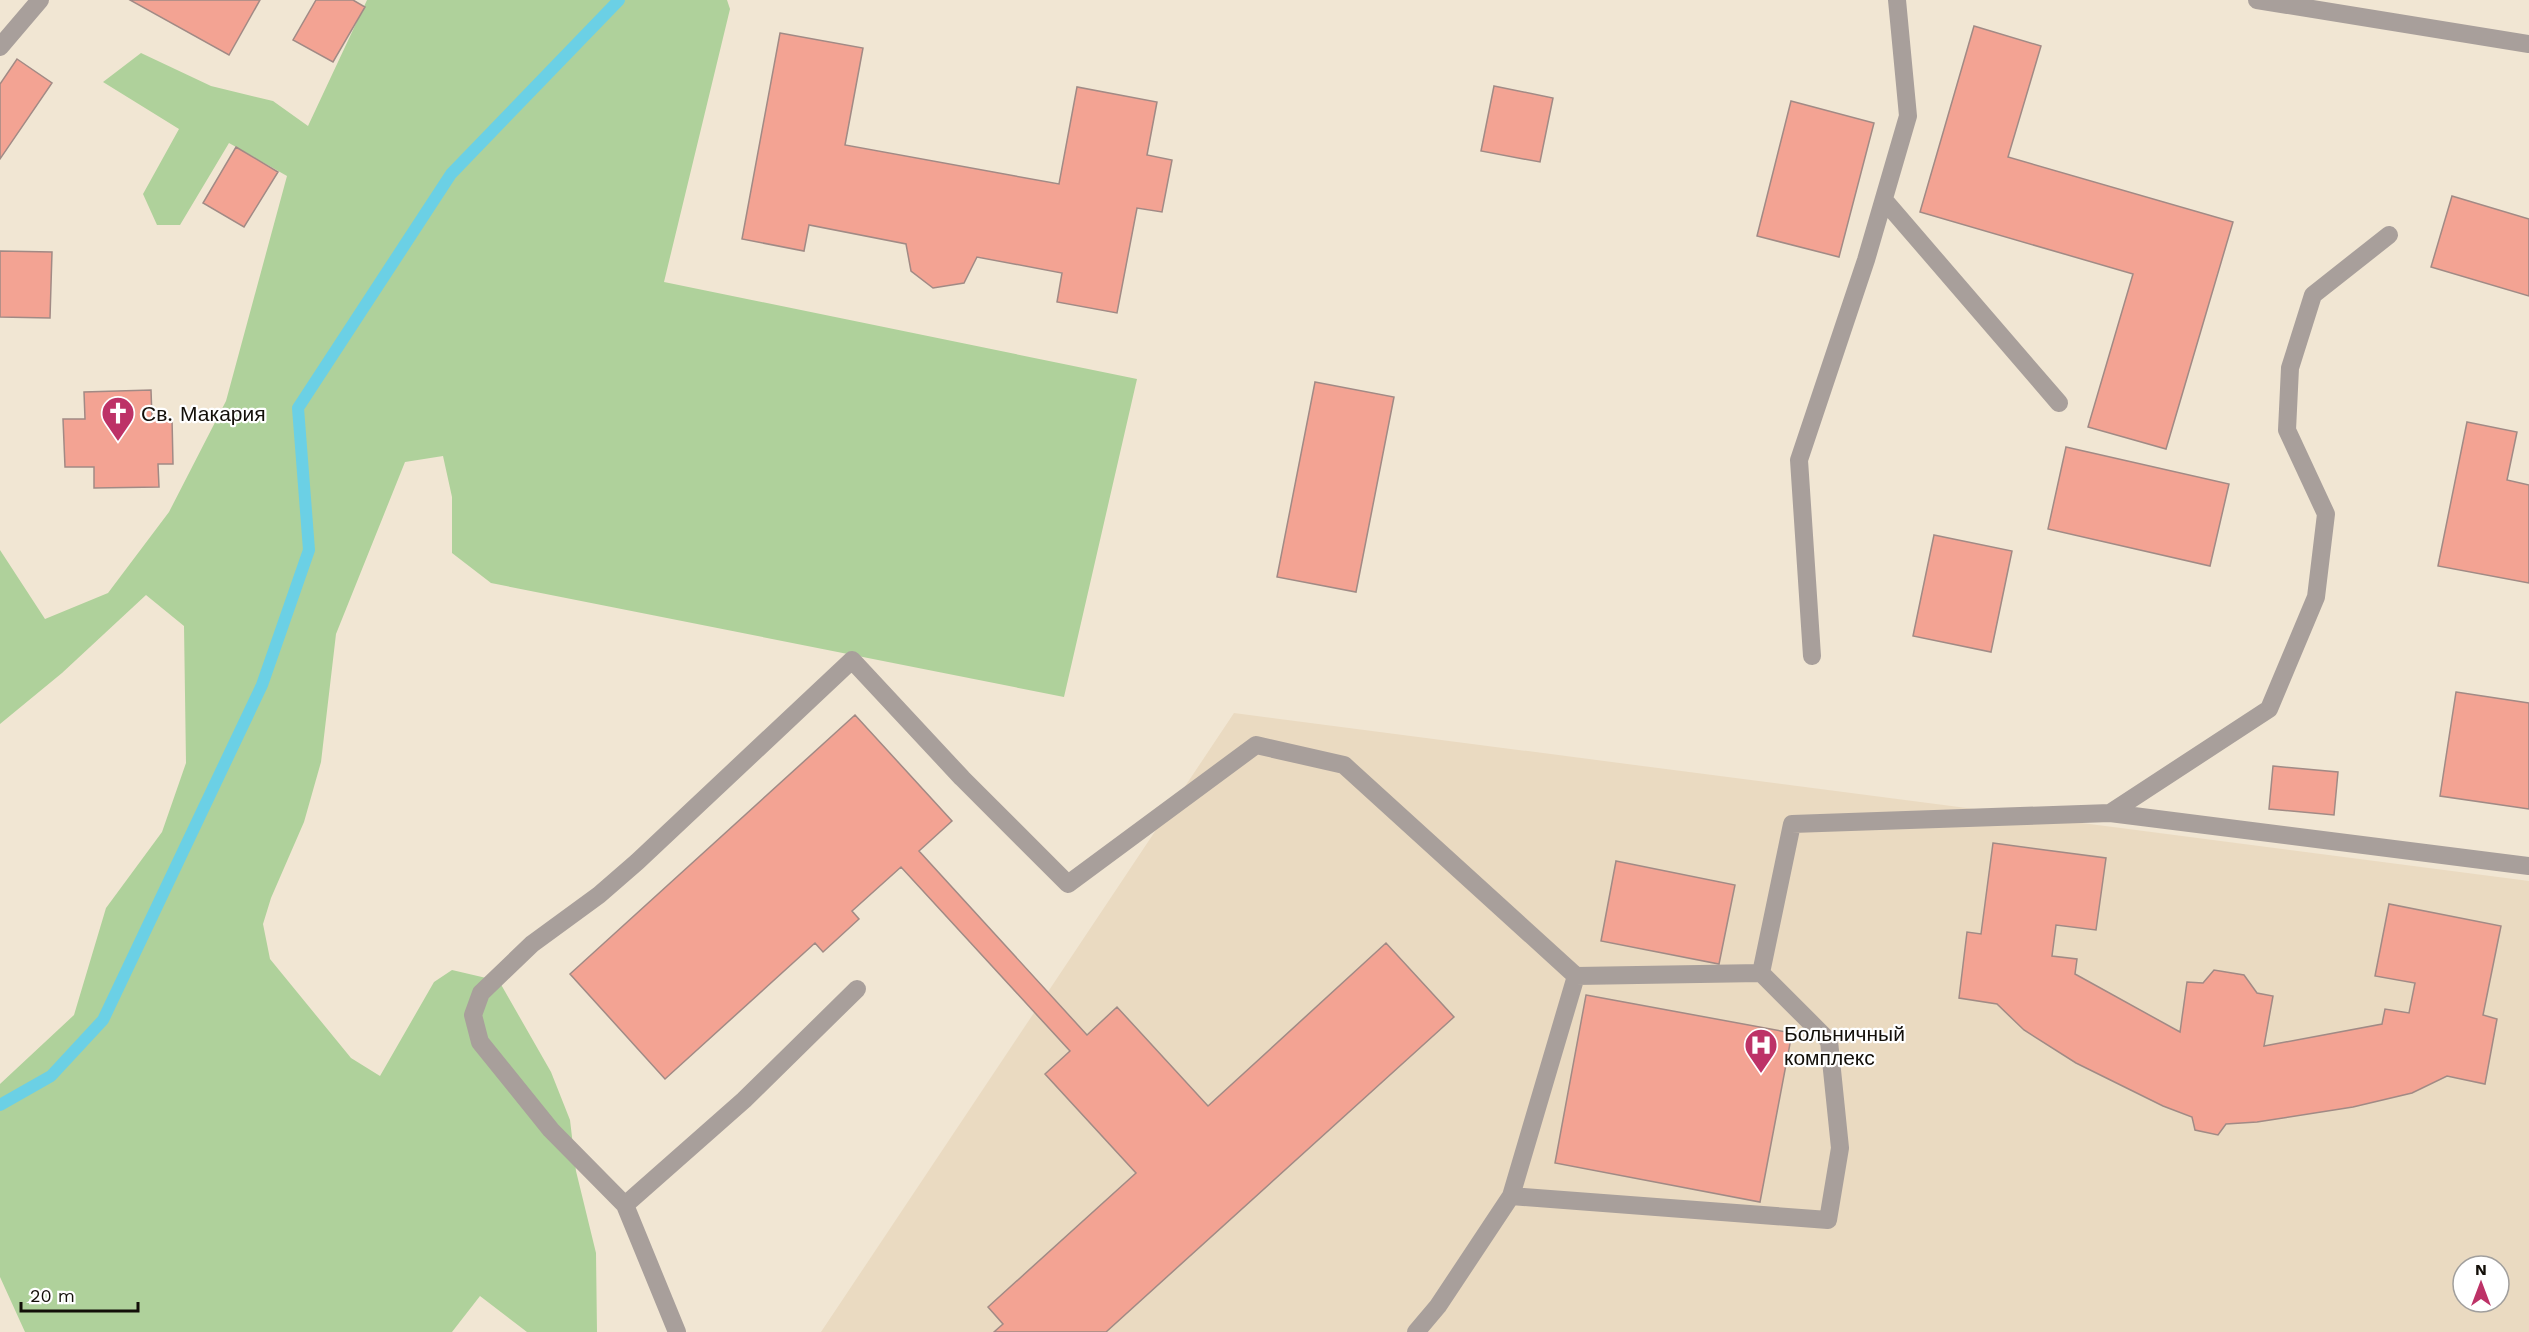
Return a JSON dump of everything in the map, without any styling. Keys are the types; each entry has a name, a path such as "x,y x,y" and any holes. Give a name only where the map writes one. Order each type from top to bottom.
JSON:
{"street":[{"path":"0,47 40,0"},
{"path":"1812,656 1799,460 1866,260 1908,116 1897,0"},
{"path":"2257,0 2529,44"},
{"path":"1884,200 2059,403"},
{"path":"2110,813 2269,709 2316,597 2326,514 2287,430 2290,368 2313,295 2389,235"},
{"path":"677,1332 625,1205 551,1130 480,1042 473,1015 481,993 532,944 599,895 637,862 852,660 962,778 1068,884 1256,745 1344,765 1576,976 1761,973 1829,1041 1840,1148 1828,1220 1511,1196"},
{"path":"1761,973 1792,824 2110,813 2529,866"},
{"path":"1416,1332 1438,1306 1511,1196 1576,976"},
{"path":"625,1205 744,1100 857,989"}],"shaded area":[{"name":"Больничный комплекс","path":"1234,713 2529,881 2529,1332 821,1332"}],"green space":[{"path":"367,0 727,0 730,9 664,282 1137,379 1064,697 491,583 452,553 452,497 443,456 405,462 336,634 321,762 304,822 271,898 263,924 270,959 351,1058 380,1076 434,982 452,970 499,981 551,1072 570,1120 576,1171 596,1253 597,1332 527,1332 480,1296 452,1332 25,1332 0,1277 0,1084 74,1015 106,908 162,832 186,763 184,626 146,595 62,673 0,724 0,550 45,619 108,593 169,512 226,401 287,176 229,143 180,225 157,225 143,194 179,129 103,82 141,53 211,86 273,101 308,126"}],"building":[{"path":"130,0 260,0 229,55"},
{"path":"316,0 353,0 365,7 333,62 293,40"},
{"path":"1974,26 2041,46 2008,157 2233,222 2166,449 2088,427 2133,274 1920,212"},
{"path":"780,33 863,48 845,145 1059,184 1077,87 1157,102 1147,155 1172,160 1162,212 1137,208 1117,313 1057,302 1062,273 977,257 964,283 933,288 911,271 906,244 809,225 804,251 742,239"},
{"path":"17,59 52,83 0,159 0,84"},
{"path":"1494,86 1553,98 1540,162 1481,151"},
{"path":"1791,101 1874,123 1839,257 1757,236"},
{"path":"236,147 278,172 244,227 203,203"},
{"path":"2452,196 2529,219 2529,296 2431,267"},
{"path":"0,251 52,252 50,318 0,317"},
{"path":"1315,382 1394,397 1356,592 1277,577"},
{"name":"Св. Макария","path":"151,390 152,418 172,418 173,464 158,464 159,487 94,488 94,467 65,467 63,419 85,419 84,392"},
{"path":"2467,422 2517,432 2507,480 2529,485 2529,583 2438,566"},
{"path":"2066,447 2229,484 2210,566 2048,529"},
{"path":"1934,535 2012,551 1991,652 1913,636"},
{"path":"2456,692 2529,703 2529,809 2440,796"},
{"path":"855,715 952,821 919,851 1087,1035 1117,1007 1208,1106 1386,943 1454,1017 1106,1332 994,1332 1003,1324 988,1307 1136,1173 1045,1074 1070,1051 901,867 852,911 859,919 823,952 815,943 665,1079 570,974"},
{"path":"2273,766 2338,772 2334,815 2269,809"},
{"path":"1993,843 2106,858 2096,930 2056,925 2052,956 2077,959 2075,974 2180,1032 2187,982 2203,983 2214,970 2244,975 2257,993 2273,996 2264,1046 2382,1024 2385,1009 2409,1013 2415,983 2375,976 2389,904 2501,926 2483,1015 2497,1019 2485,1084 2447,1076 2412,1093 2353,1107 2257,1122 2226,1124 2218,1135 2195,1130 2192,1117 2163,1106 2076,1063 2024,1030 1997,1004 1959,998 1967,932 1981,934"},
{"path":"1616,861 1735,885 1719,964 1601,941"},
{"path":"1586,995 1792,1033 1760,1202 1555,1163"}],"waterway":[{"path":"0,1105 51,1076 103,1020 262,685 309,550 298,408 451,174 619,0"}],"place":[{"name":"Св. Макария","path":"118,442"},
{"name":"Больничный комплекс","path":"1761,1074"}]}
